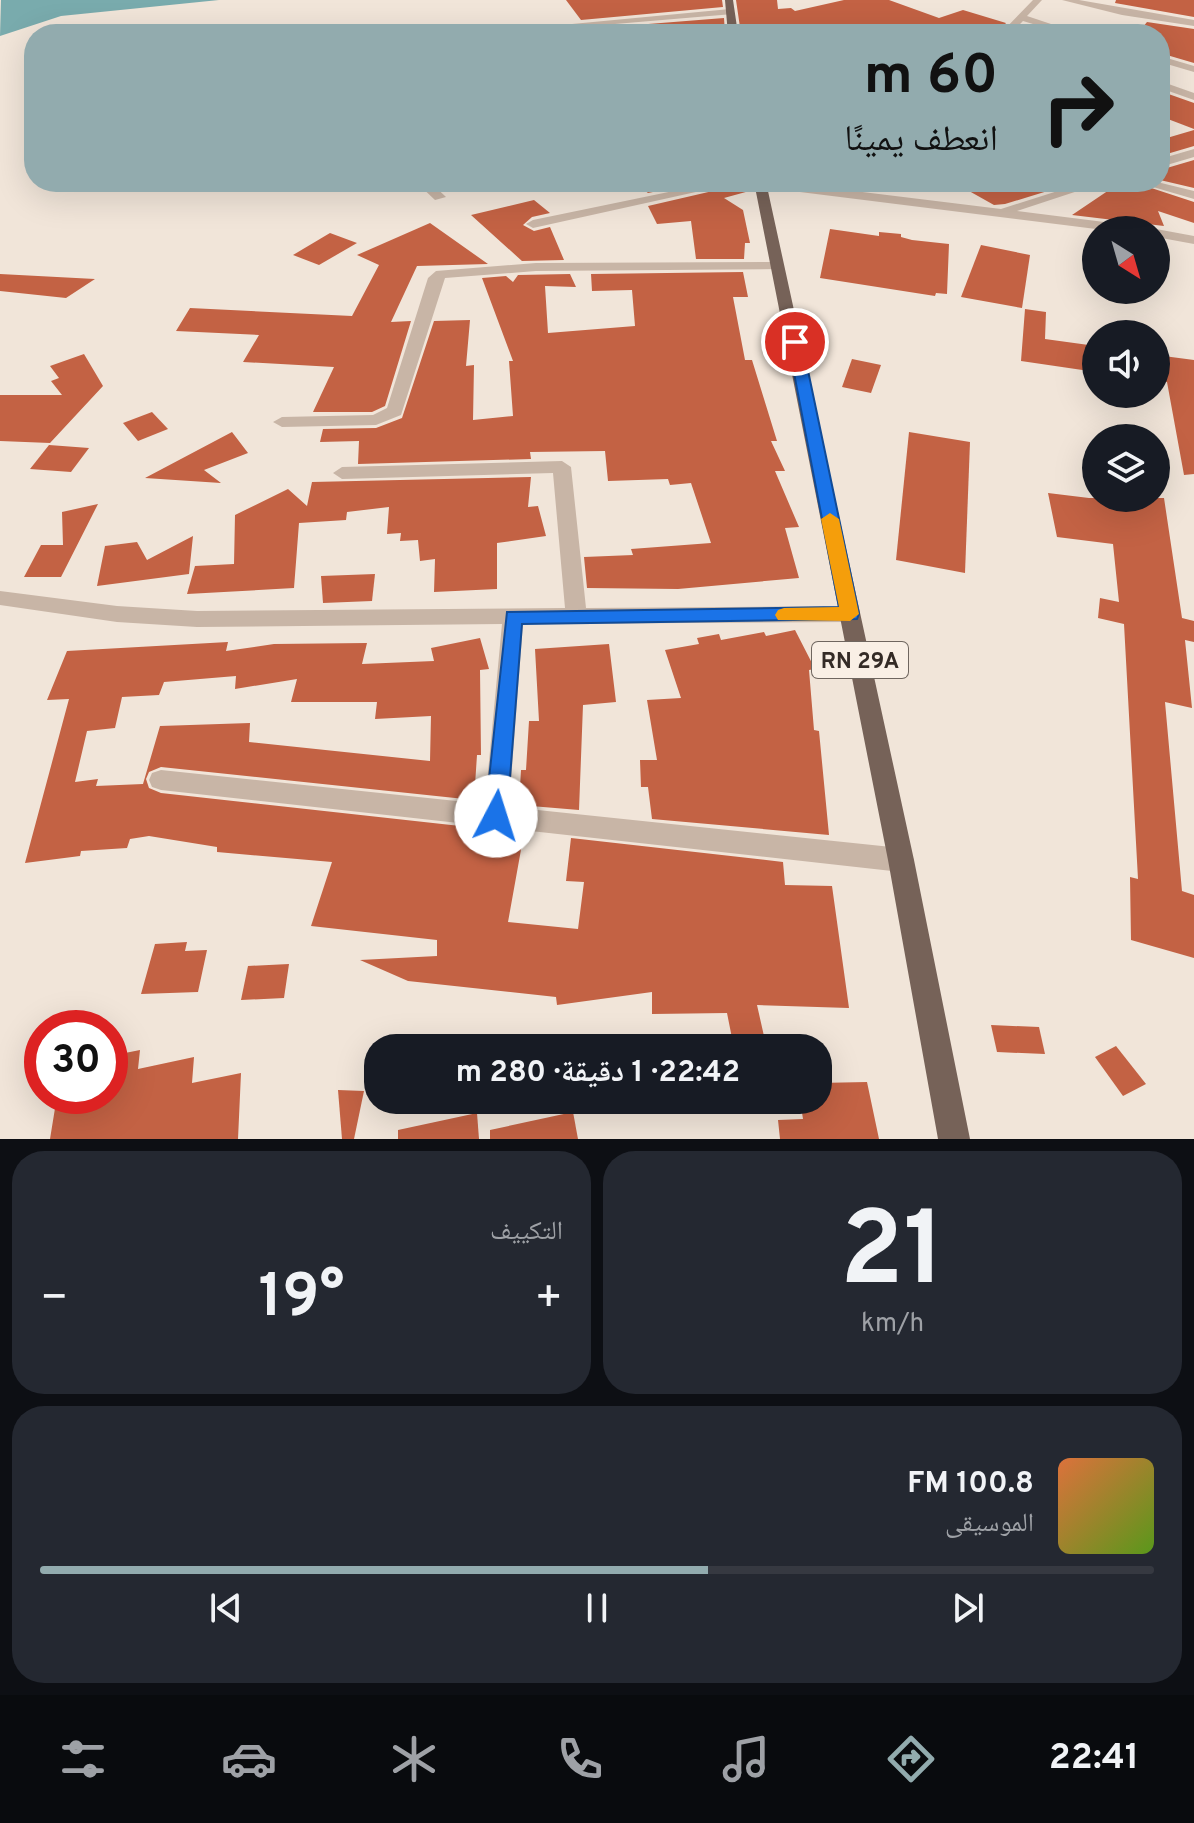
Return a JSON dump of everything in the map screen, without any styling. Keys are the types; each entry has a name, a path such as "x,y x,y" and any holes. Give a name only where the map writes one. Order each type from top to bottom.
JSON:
{"main road":[{"path":"729,0 732,24"},
{"name":"RN 29A","path":"762,192 901,860 954,1139"}],"street":[{"path":"1014,24 1038,0"},
{"path":"1066,0 1194,23"},
{"path":"581,24 730,12"},
{"path":"1020,17 1043,24"},
{"path":"1170,62 1194,69"},
{"path":"1170,88 1194,97"},
{"path":"1170,160 1194,153"},
{"path":"1170,189 1194,195"},
{"path":"434,192 440,197"},
{"path":"533,224 687,192"},
{"path":"840,192 1082,223"},
{"path":"1001,212 1066,192"},
{"path":"1170,236 1194,240"},
{"path":"282,422 376,420 395,411 435,278 441,274 536,267 775,266"},
{"path":"342,473 562,467 576,616"},
{"path":"0,598 117,614 197,619 850,614"},
{"path":"496,816 513,617"},
{"path":"161,780 901,860"}],"water":[{"path":"1,0 219,0 61,16 37,24 24,24 24,28 0,36"}],"building":[{"path":"566,0 722,0 723,7 581,20"},
{"path":"736,0 777,0 778,9 791,8 795,11 844,0 889,0 939,18 963,10 1006,23 1005,24 740,24"},
{"path":"1116,0 1194,0 1194,17 1115,3"},
{"path":"724,18 724,24 648,24"},
{"path":"1170,25 1194,29 1194,63 1170,56"},
{"path":"1170,95 1194,103 1194,129 1170,120"},
{"path":"1194,130 1194,146 1170,153 1170,137"},
{"path":"1194,160 1194,188 1170,182 1170,167"},
{"path":"708,192 746,192 724,198 743,210 750,243 745,243 744,259 696,259 691,221 657,224 648,206"},
{"path":"971,192 1044,192 1005,204 994,205"},
{"path":"1106,192 1164,192 1194,202 1194,223 1158,211 1160,216 1072,215"},
{"path":"534,200 550,213 532,217 523,225 534,231 550,227 564,260 522,261 471,215"},
{"path":"430,223 488,264 417,266 391,322 411,321 385,406 372,412 313,412 334,367 243,362 259,335 176,331 190,308 352,316 379,265 357,255"},
{"path":"830,229 879,236 879,232 901,234 901,237 912,240 949,244 947,294 936,293 935,296 820,278"},
{"path":"330,233 357,243 319,265 293,255"},
{"path":"981,245 1030,255 1022,308 961,297"},
{"path":"743,272 748,297 733,297 745,360 752,360 777,441 771,441 785,471 775,471 799,527 785,528 799,578 678,589 587,588 584,557 633,555 631,549 711,543 691,483 670,485 668,479 608,481 605,451 530,452 531,459 358,464 359,441 320,442 323,429 376,428 402,418 434,321 470,320 466,366 474,365 473,420 513,416 509,361 513,361 482,278 506,276 513,282 518,275 570,274 576,287 545,286 548,333 635,326 632,290 592,291 591,274"},
{"path":"0,274 95,279 66,298 0,291"},
{"path":"1025,309 1046,312 1045,339 1082,344 1082,370 1021,361"},
{"path":"84,354 103,386 50,443 0,441 0,395 62,395 51,381 59,378 50,366"},
{"path":"1170,357 1194,360 1194,474 1184,475 1170,398"},
{"path":"852,359 881,365 871,393 842,387"},
{"path":"152,412 168,429 138,441 123,423"},
{"path":"232,432 248,453 204,470 221,483 145,478"},
{"path":"909,432 970,442 965,573 896,560"},
{"path":"49,445 89,448 71,472 30,469"},
{"path":"531,477 528,507 538,506 546,536 497,543 497,589 434,592 435,559 420,561 418,540 400,541 401,533 387,534 389,507 347,512 346,520 299,523 294,588 187,594 195,566 234,564 235,515 288,489 307,506 312,482"},
{"path":"1048,493 1082,497 1082,512 1166,512 1182,618 1194,621 1194,642 1185,640 1192,708 1165,702 1182,891 1194,895 1194,958 1131,940 1130,877 1138,879 1124,624 1098,618 1100,598 1119,602 1113,544 1057,537"},
{"path":"98,504 61,577 24,577 41,545 63,545 62,512"},
{"path":"193,536 189,574 97,586 105,546 137,542 147,560"},
{"path":"375,574 372,601 323,603 321,576"},
{"path":"795,630 815,669 809,670 814,730 819,731 829,835 652,819 648,787 641,787 640,760 657,760 647,700 681,698 665,650 699,644 697,638 719,634 721,640"},
{"path":"480,638 489,669 480,670 481,755 477,755 474,800 161,767 149,772 146,779 149,788 161,793 524,833 508,922 578,929 584,882 566,881 571,838 783,862 785,885 832,886 849,1008 757,1005 764,1034 731,1034 727,1013 652,1014 652,992 557,1005 556,997 408,981 360,960 437,956 437,940 311,926 332,862 217,852 217,847 149,836 130,839 127,848 81,851 80,856 25,863 69,699 47,700 67,651 228,642 226,651 274,644 367,643 362,664 434,661 431,648","holes":["236,676 235,689 297,679 291,702 377,702 375,719 431,716 430,761 249,742 250,723 160,726 143,784 96,786 98,779 75,782 87,731 115,728 122,697 159,695 164,682"]},
{"path":"609,644 616,702 583,705 579,810 519,805 521,770 526,770 529,721 539,721 535,649"},
{"path":"187,942 185,951 207,950 198,992 141,994 155,944"},
{"path":"289,964 284,998 241,1000 248,966"},
{"path":"991,1025 1039,1027 1045,1054 997,1052"},
{"path":"1116,1046 1146,1084 1123,1096 1095,1057"},
{"path":"140,1050 138,1069 194,1057 192,1083 241,1073 238,1139 50,1139 54,1114 128,1114 128,1052"},
{"path":"867,1082 879,1139 780,1139 778,1120 803,1119 802,1114 832,1114 832,1083"},
{"path":"338,1090 364,1091 354,1139 342,1139"},
{"path":"477,1114 479,1139 398,1139 398,1130"},
{"path":"573,1114 578,1139 490,1139 490,1130"}],"slow traffic":[{"path":"784,615 850,614 830,519"}],"route":[{"path":"496,816 513,617 850,614 795,342"}]}
